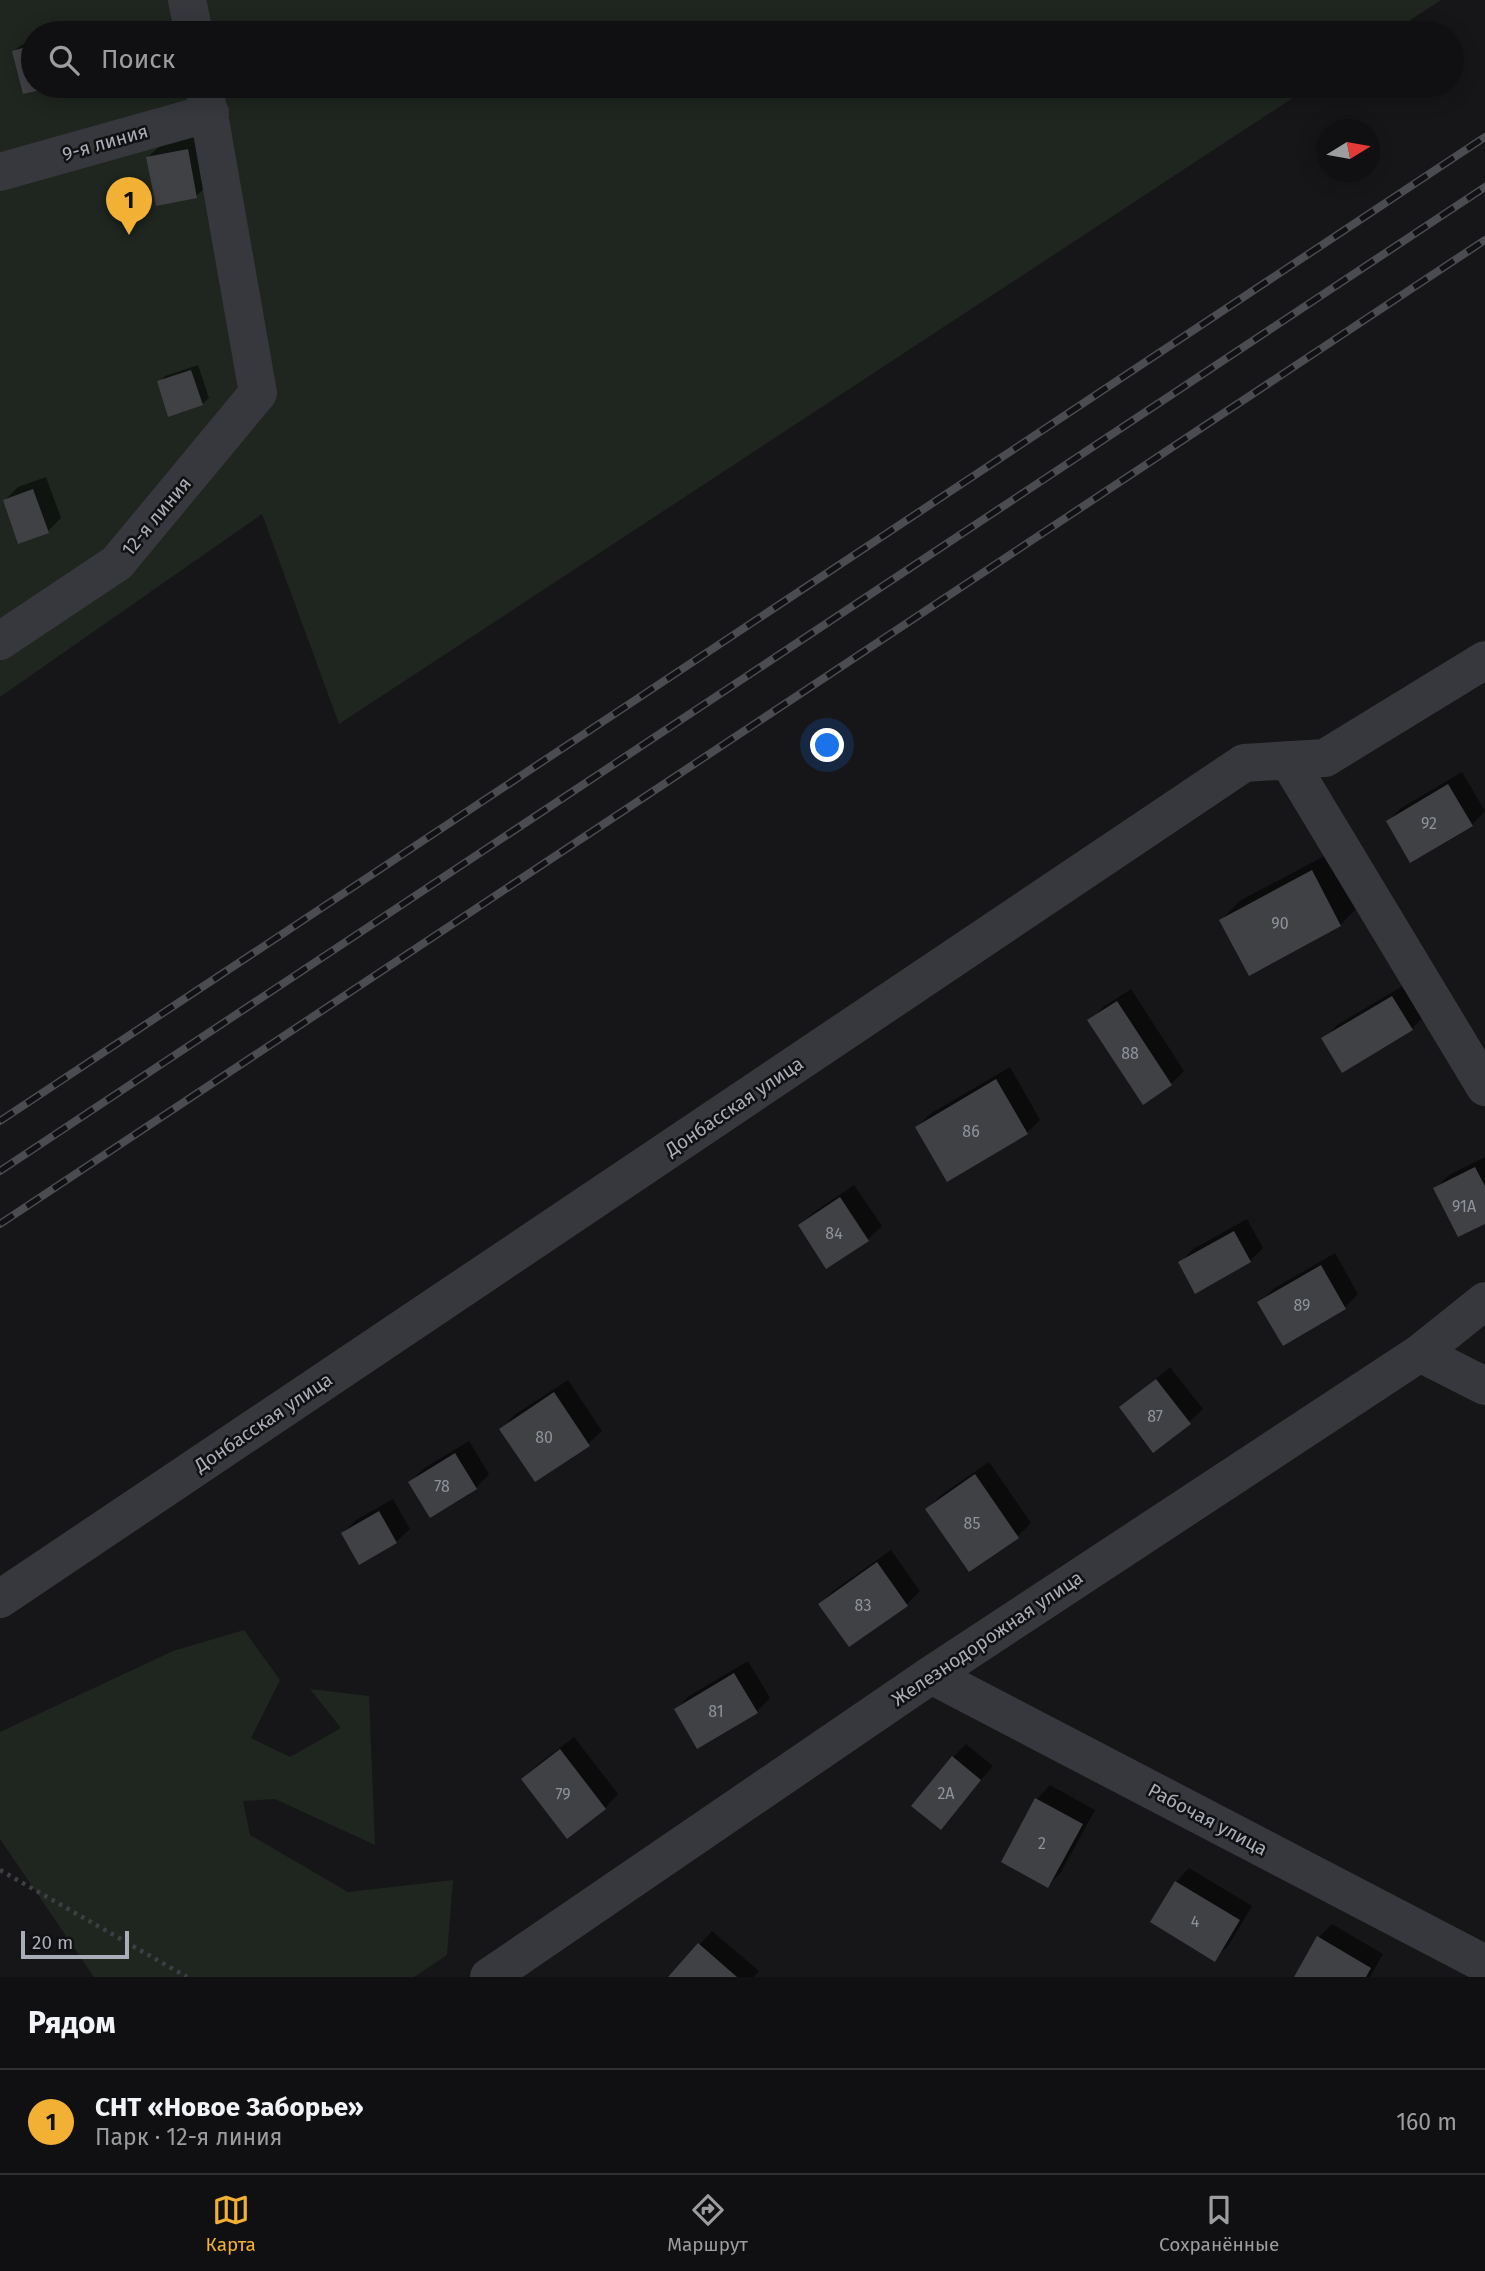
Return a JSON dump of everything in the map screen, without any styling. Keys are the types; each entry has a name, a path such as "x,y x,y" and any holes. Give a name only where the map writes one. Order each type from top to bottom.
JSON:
{"street":[{"path":"187,0 191,21"},
{"name":"9-я линия","path":"0,172 207,99"},
{"name":"12-я линия","path":"0,641 117,562 258,393 207,99"},
{"name":"Донбасская улица","path":"0,1599 1244,763 1325,758 1485,660"},
{"path":"1288,760 1485,1087"},
{"name":"Железнодорожная улица","path":"489,1977 931,1675 1420,1353 1485,1301"},
{"path":"1420,1353 1485,1386"},
{"name":"Рабочая улица","path":"931,1675 1485,1964"}],"path":[{"path":"0,1870 187,1977"}],"shaded area":[{"path":"0,0 1441,0 1409,21 21,21 21,98 1293,98 339,724 262,514 0,697"},
{"path":"244,1630 280,1680 251,1738 290,1757 341,1728 310,1689 369,1696 375,1845 275,1799 243,1801 250,1835 348,1892 453,1880 447,1955 414,1977 94,1977 0,1839 0,1732 173,1651"}],"building":[{"path":"21,48 21,86 12,51"},
{"path":"188,149 197,198 156,206 146,157"},
{"path":"191,370 203,405 168,417 157,381"},
{"path":"33,489 49,533 18,544 3,500"},
{"path":"1448,784 1473,826 1410,863 1386,821"},
{"path":"1312,870 1341,926 1249,976 1219,920"},
{"path":"1392,996 1413,1030 1342,1073 1321,1038"},
{"path":"1117,1001 1172,1085 1143,1105 1087,1020"},
{"path":"996,1079 1028,1134 947,1182 915,1127"},
{"path":"1475,1167 1485,1186 1485,1224 1458,1237 1433,1188"},
{"path":"840,1197 869,1241 826,1269 798,1225"},
{"path":"1234,1231 1251,1262 1195,1294 1178,1262"},
{"path":"1321,1265 1346,1309 1283,1346 1257,1302"},
{"path":"1156,1379 1191,1424 1153,1453 1119,1407"},
{"path":"554,1392 590,1446 535,1482 499,1429"},
{"path":"455,1453 477,1489 430,1518 408,1482"},
{"path":"975,1474 1019,1538 969,1572 925,1509"},
{"path":"379,1511 397,1543 359,1565 341,1533"},
{"path":"877,1562 908,1606 849,1647 818,1604"},
{"path":"734,1673 758,1713 697,1749 674,1709"},
{"path":"560,1749 606,1809 567,1839 521,1779"},
{"path":"952,1756 981,1780 941,1830 911,1806"},
{"path":"1035,1798 1083,1824 1048,1888 1001,1862"},
{"path":"1175,1881 1240,1920 1215,1962 1150,1922"},
{"path":"1317,1936 1371,1968 1366,1977 1294,1977"},
{"path":"698,1943 737,1977 668,1977"}],"railway":[{"path":"0,1121 1485,137"},
{"path":"0,1171 1485,187"},
{"path":"0,1224 1485,240"}],"place":[{"name":"СНТ «Новое Заборье»","path":"129,235"}]}
